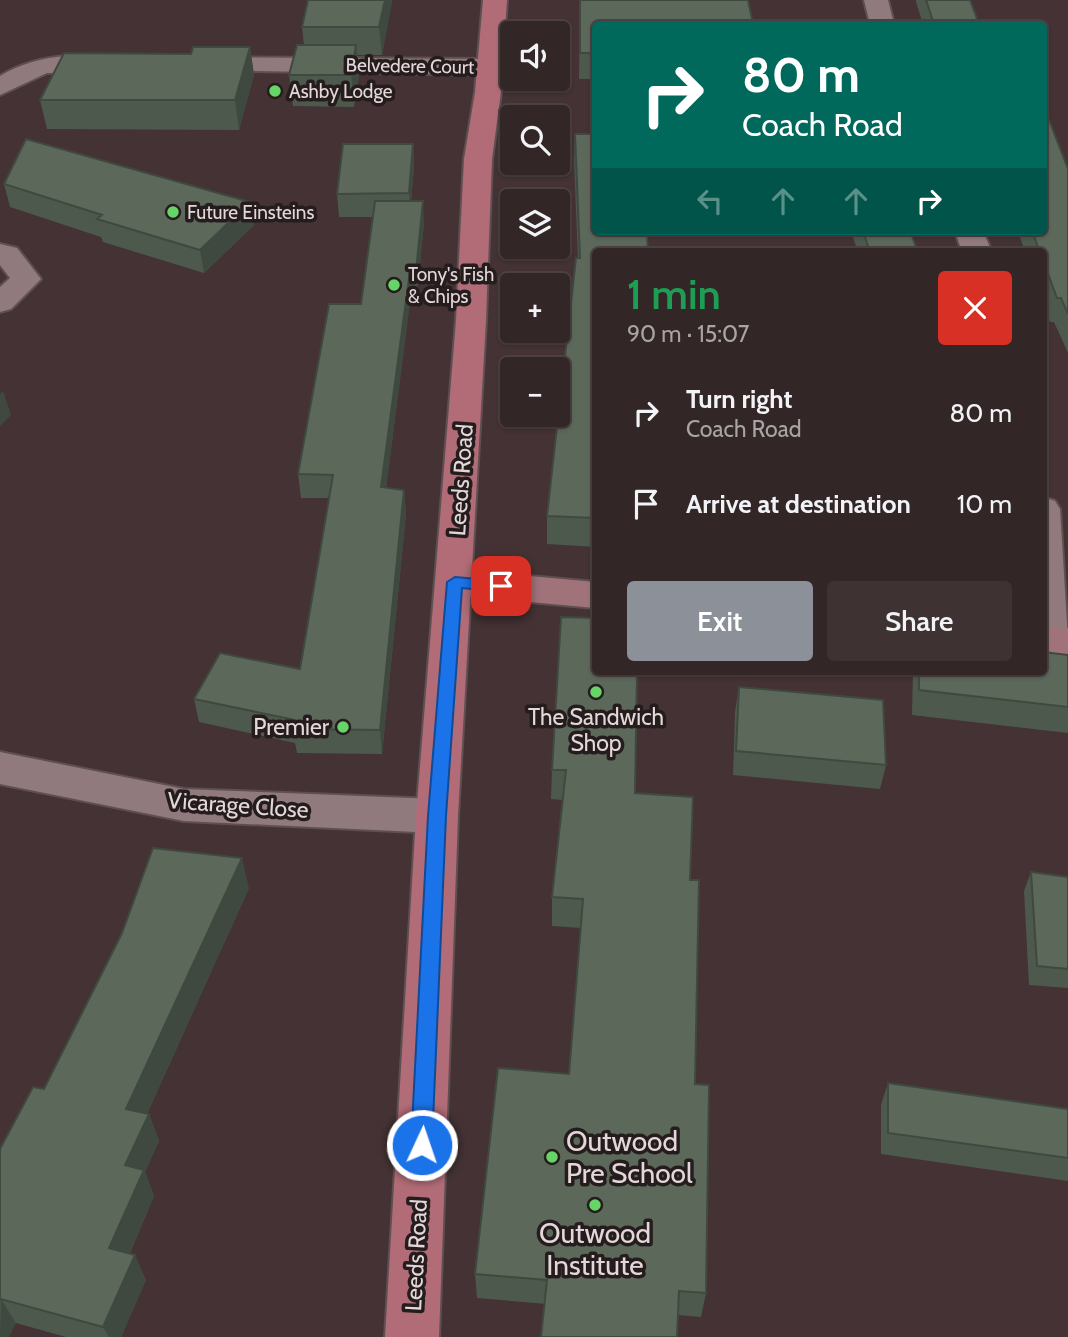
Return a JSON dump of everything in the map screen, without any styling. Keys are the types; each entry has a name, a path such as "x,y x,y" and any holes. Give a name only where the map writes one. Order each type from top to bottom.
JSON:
{"main road":[{"name":"Leeds Road","path":"412,1337 437,816 455,582 478,159 490,67 495,0"}],"street":[{"path":"876,0 881,21"},
{"path":"0,87 32,67 45,64 129,64"},
{"name":"Belvedere Court","path":"171,64 490,67"},
{"path":"0,253 7,254 26,279 0,303"},
{"path":"1047,561 1053,640"},
{"path":"455,582 592,596"},
{"name":"Vicarage Close","path":"0,768 184,805 437,816"}],"building":[{"path":"308,0 385,0 379,27 302,27"},
{"path":"580,0 748,0 752,21 592,21 592,53 580,53"},
{"path":"926,0 970,0 978,21 933,21"},
{"path":"297,45 356,45 351,75 289,75"},
{"path":"193,47 250,47 235,100 40,100 64,53 191,54"},
{"path":"1049,120 1068,169 1068,314 1061,298 1057,298 1047,271 1047,248 1038,248 1034,235 1047,235"},
{"path":"575,134 592,134 592,235 647,235 648,248 592,248 592,518 547,516 557,427 570,427 570,357 565,357 566,343 570,343 570,311 576,258 580,258"},
{"path":"26,139 250,202 200,250 97,219 102,215 4,184"},
{"path":"343,144 413,144 409,193 337,194"},
{"path":"375,201 423,201 416,271 410,271 381,487 404,490 380,730 293,729 295,720 194,699 220,653 300,669 333,475 298,474 329,304 361,304"},
{"path":"864,235 912,235 916,248 869,248"},
{"path":"561,617 592,618 592,675 637,675 635,793 693,797 690,880 699,880 695,1084 709,1085 706,1293 679,1291 677,1337 541,1337 547,1280 475,1274 498,1068 569,1074 583,899 552,897 566,770 552,770"},
{"path":"1047,652 1068,655 1068,707 919,690 919,675 1047,675"},
{"path":"739,687 883,700 886,765 736,751"},
{"path":"153,848 242,858 126,1109 149,1114 125,1165 144,1170 109,1248 135,1255 103,1327 0,1300 0,1149 33,1087 44,1089 122,933"},
{"path":"1031,872 1068,877 1068,969 1037,966"},
{"path":"888,1083 1068,1109 1068,1158 888,1133"}],"place":[{"name":"Ashby Lodge","path":"275,91"},
{"name":"Future Einsteins","path":"173,212"},
{"name":"Tony's Fish & Chips","path":"394,285"},
{"name":"The Sandwich Shop","path":"596,692"},
{"name":"Premier","path":"343,727"},
{"name":"Outwood Pre School","path":"552,1157"},
{"name":"Outwood Institute","path":"595,1205"}],"route":[{"path":"422,1145 437,816 455,582 501,586"}]}
